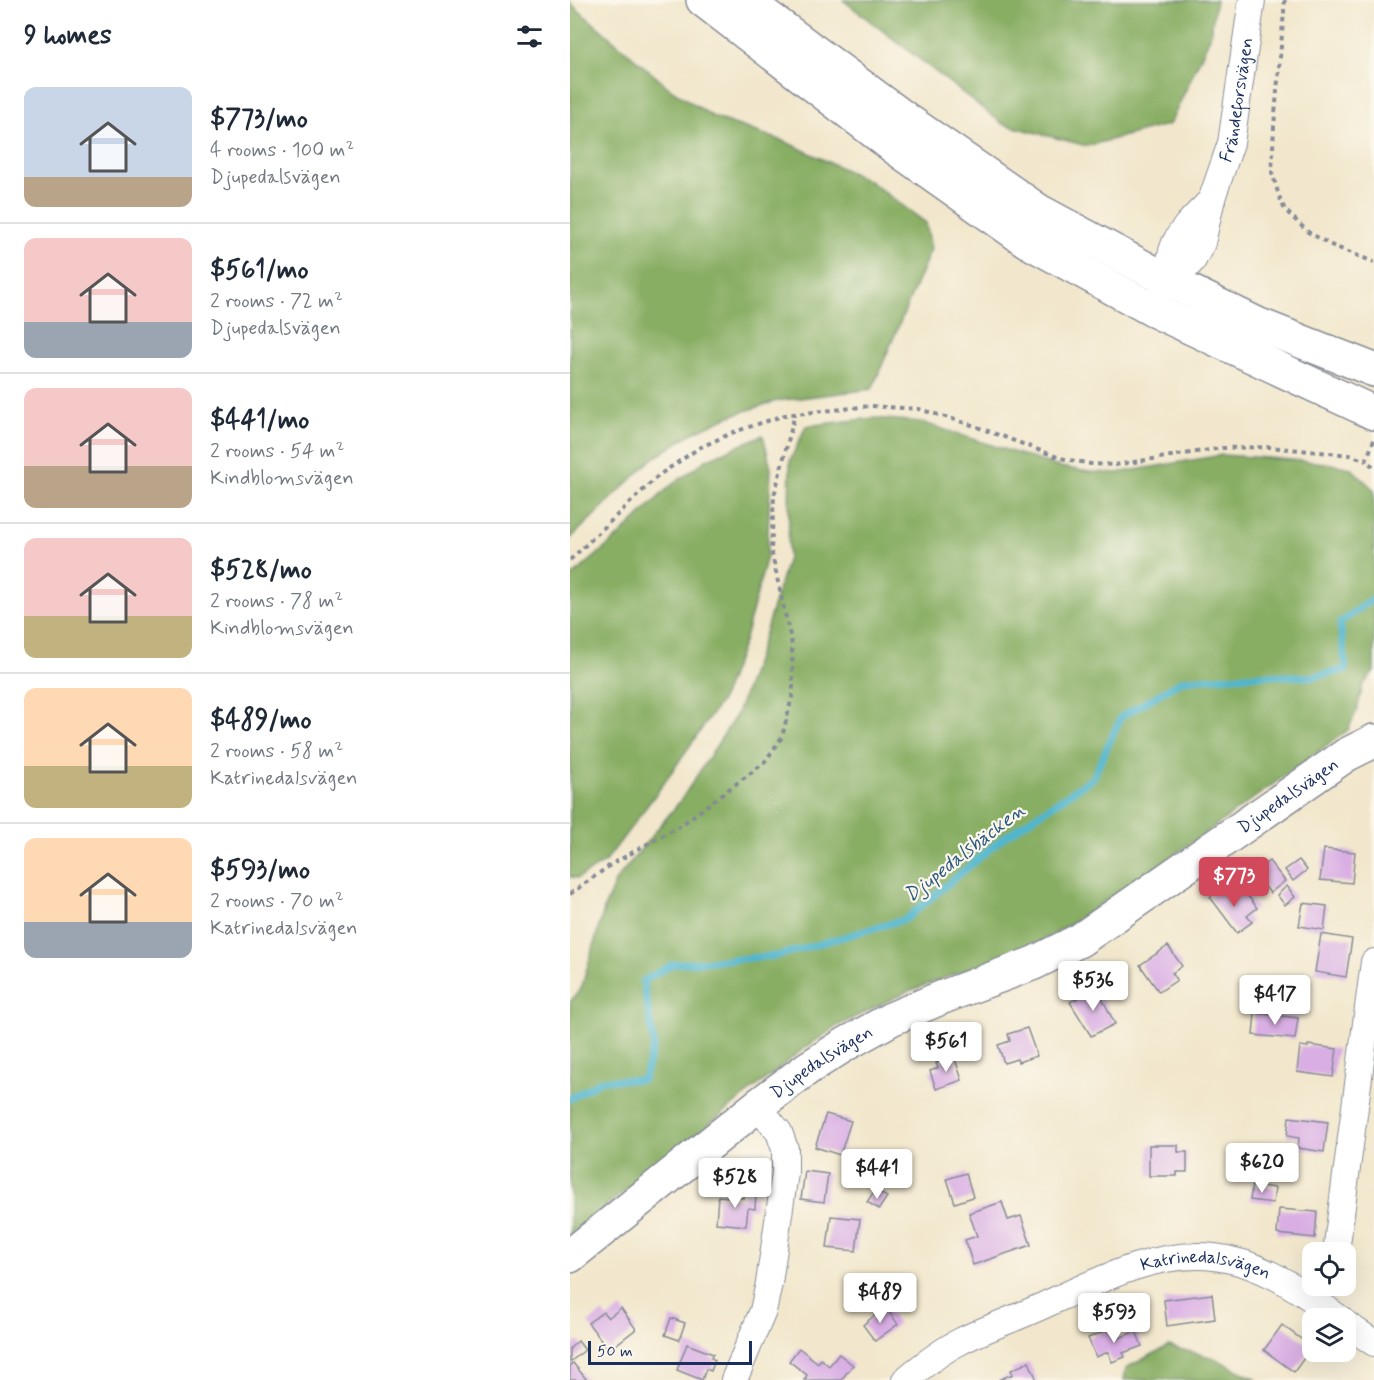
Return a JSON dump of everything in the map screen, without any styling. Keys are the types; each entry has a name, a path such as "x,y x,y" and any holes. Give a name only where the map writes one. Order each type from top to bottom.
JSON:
{"main road":[{"path":"703,0 894,147 1027,241 1153,310 1374,413"},
{"path":"745,0 907,120 1039,211 1169,281 1257,324 1374,370"},
{"name":"Djupedalsvägen","path":"570,1256 757,1106 818,1062 891,1020 943,997 1034,963 1080,940 1346,755 1374,741"}],"street":[{"name":"Frändeforsvägen","path":"1153,310 1169,281 1169,259 1174,241 1212,198 1232,143 1252,0"},
{"path":"1337,1242 1374,962"},
{"path":"734,1380 763,1311 770,1283 785,1173 785,1149 778,1132 757,1106"},
{"name":"Katrinedalsvägen","path":"905,1380 959,1342 1078,1290 1133,1268 1164,1259 1213,1257 1234,1261 1302,1285"},
{"path":"1356,1331 1374,1343"}],"path":[{"path":"1285,0 1272,172 1279,196 1285,210 1308,232 1333,246 1374,262"},
{"path":"570,560 659,475 689,455 734,432 785,415 871,406 919,409 972,425 1060,458 1091,464 1115,465 1222,448 1269,447 1350,455 1374,467"},
{"path":"570,894 612,864 681,825 764,763 782,737 793,693 792,645 771,550 774,496 795,414"},
{"path":"1366,461 1374,440"}],"green space":[{"path":"843,0 1216,0 1210,37 1170,124 1087,146 1003,124"},
{"path":"570,3 669,88 713,117 786,142 869,181 926,223 931,249 872,389 776,401 727,417 692,433 651,460 570,539"},
{"path":"873,418 921,422 1059,467 1090,472 1117,473 1222,455 1326,463 1351,468 1374,490 1374,672 1363,685 1357,710 1348,730 1200,837 1071,924 1035,945 906,992 839,1025 802,1050 570,1235 570,1002 581,989 605,906 616,880 681,800 737,714 788,558 790,461 806,426"},
{"path":"763,435 771,468 767,556 744,642 721,701 605,862 578,878 570,877 570,578 620,535 669,487 706,460"},
{"path":"1168,1346 1214,1358 1257,1380 1124,1380 1126,1368"}],"building":[{"path":"1324,849 1355,852 1352,883 1320,880"},
{"path":"1299,860 1307,870 1293,881 1285,870"},
{"path":"1269,861 1285,881 1270,893 1254,872"},
{"path":"1225,886 1235,899 1245,892 1257,908 1247,916 1252,922 1237,933 1210,897"},
{"path":"1287,886 1295,897 1285,905 1277,895"},
{"path":"1303,903 1327,906 1324,930 1299,926"},
{"path":"1321,934 1352,939 1346,977 1315,972"},
{"path":"1168,946 1182,966 1172,973 1177,980 1159,992 1140,965"},
{"path":"1097,988 1115,1024 1091,1036 1070,1002"},
{"path":"1255,1013 1298,1018 1295,1039 1253,1035"},
{"path":"1027,1028 1037,1056 1018,1062 1017,1059 1004,1063 998,1045 1010,1041 1008,1034"},
{"path":"1308,1045 1337,1049 1333,1077 1297,1072 1300,1046 1308,1047"},
{"path":"954,1056 962,1080 936,1089 930,1071 938,1068 936,1063"},
{"path":"826,1114 851,1121 840,1155 815,1147"},
{"path":"1289,1117 1328,1122 1324,1152 1298,1148 1299,1138 1287,1136"},
{"path":"1149,1145 1178,1145 1178,1152 1187,1152 1187,1172 1177,1172 1177,1176 1149,1176"},
{"path":"805,1171 828,1174 824,1202 801,1199"},
{"path":"966,1173 973,1197 955,1203 947,1179"},
{"path":"1252,1185 1275,1188 1273,1203 1250,1200"},
{"path":"875,1190 887,1197 879,1209 867,1202"},
{"path":"745,1192 756,1193 755,1209 748,1208 746,1226 716,1223 718,1196 744,1198"},
{"path":"1002,1202 1008,1220 1021,1216 1031,1245 973,1265 965,1240 977,1236 969,1213"},
{"path":"1279,1209 1317,1212 1315,1238 1277,1234"},
{"path":"831,1216 860,1219 856,1251 827,1248"},
{"path":"1212,1294 1215,1319 1167,1326 1164,1300"},
{"path":"885,1307 898,1324 875,1341 863,1325"},
{"path":"621,1308 636,1329 609,1350 588,1323 603,1312 608,1318"},
{"path":"671,1318 685,1323 679,1340 665,1335"},
{"path":"1282,1325 1302,1340 1302,1361 1294,1372 1264,1350"},
{"path":"1113,1328 1117,1339 1136,1331 1142,1346 1123,1353 1125,1357 1112,1362 1108,1352 1096,1357 1088,1338"},
{"path":"578,1341 585,1350 570,1362 570,1348"},
{"path":"687,1344 713,1354 711,1358 715,1360 711,1371 706,1369 702,1380 677,1370"},
{"path":"799,1348 818,1363 821,1359 829,1366 839,1354 853,1365 841,1380 804,1380 807,1375 789,1361"},
{"path":"1029,1362 1037,1380 998,1380 1013,1374 1011,1370"},
{"path":"573,1363 587,1380 570,1380 570,1365"}],"waterway":[{"name":"Djupedalsbäcken","path":"570,1099 602,1080 643,1080 654,1045 643,981 673,964 777,956 906,919 1003,838 1093,778 1121,717 1183,680 1263,675 1310,677 1346,670 1340,623 1374,598"}]}
